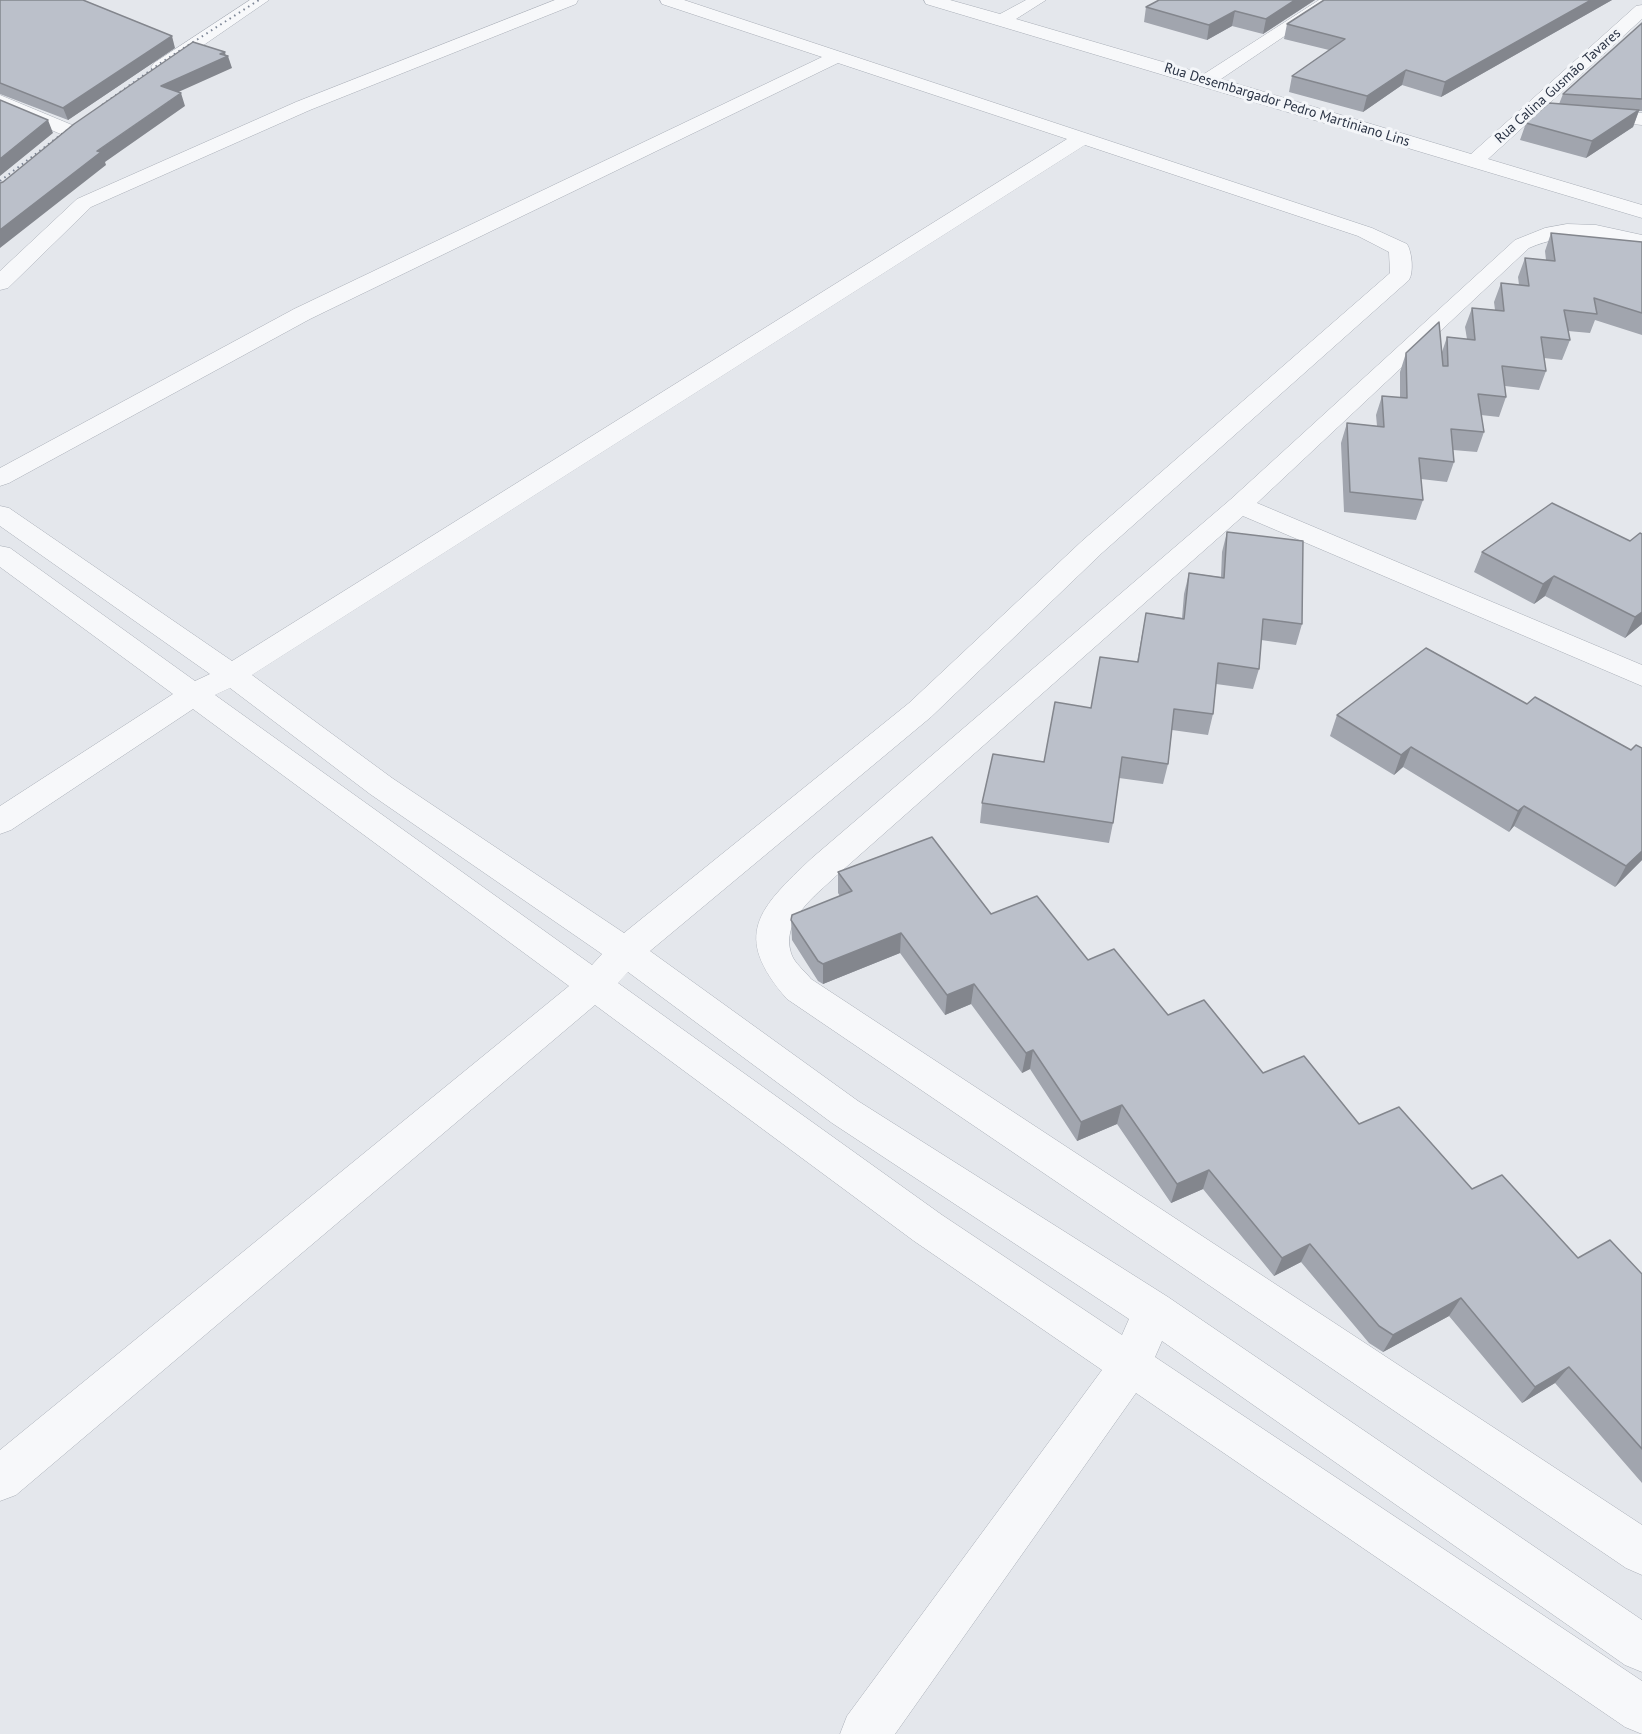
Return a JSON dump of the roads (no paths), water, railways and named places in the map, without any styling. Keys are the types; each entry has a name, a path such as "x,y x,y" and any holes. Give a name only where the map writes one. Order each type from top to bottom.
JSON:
{"street":[{"path":"145,78 261,0"},
{"path":"0,283 84,203 303,106 570,0"},
{"path":"0,1479 595,985 625,952 920,710 1092,547 1401,275 1399,249 1365,232 668,0"},
{"name":"Rua Desembargador Pedro Martiniano Lins","path":"932,0 1208,80 1642,212"},
{"path":"1002,20 1038,0"},
{"path":"1208,80 1330,0"},
{"name":"Rua Calina Gusmão Tavares","path":"1473,162 1533,111 1642,10"},
{"path":"0,478 302,315 557,189 836,57"},
{"path":"0,101 70,131"},
{"path":"1533,111 1555,113"},
{"path":"1577,114 1642,119"},
{"path":"53,146 87,119"},
{"path":"0,822 194,694 232,675 1084,137"},
{"path":"1642,242 1595,230 1574,228 1545,233 1522,244 1240,505 798,892 776,918 772,930 777,964 782,973 799,989 1642,1552"},
{"path":"1240,505 1642,676"},
{"path":"0,514 232,675 381,786 625,952 845,1112 1153,1311 1642,1648"},
{"path":"0,554 928,1228 1642,1710"},
{"path":"865,1734 1131,1365 1153,1311"}],"railway":[{"path":"102,105 162,62 259,0"},
{"path":"0,181 75,124"}]}
